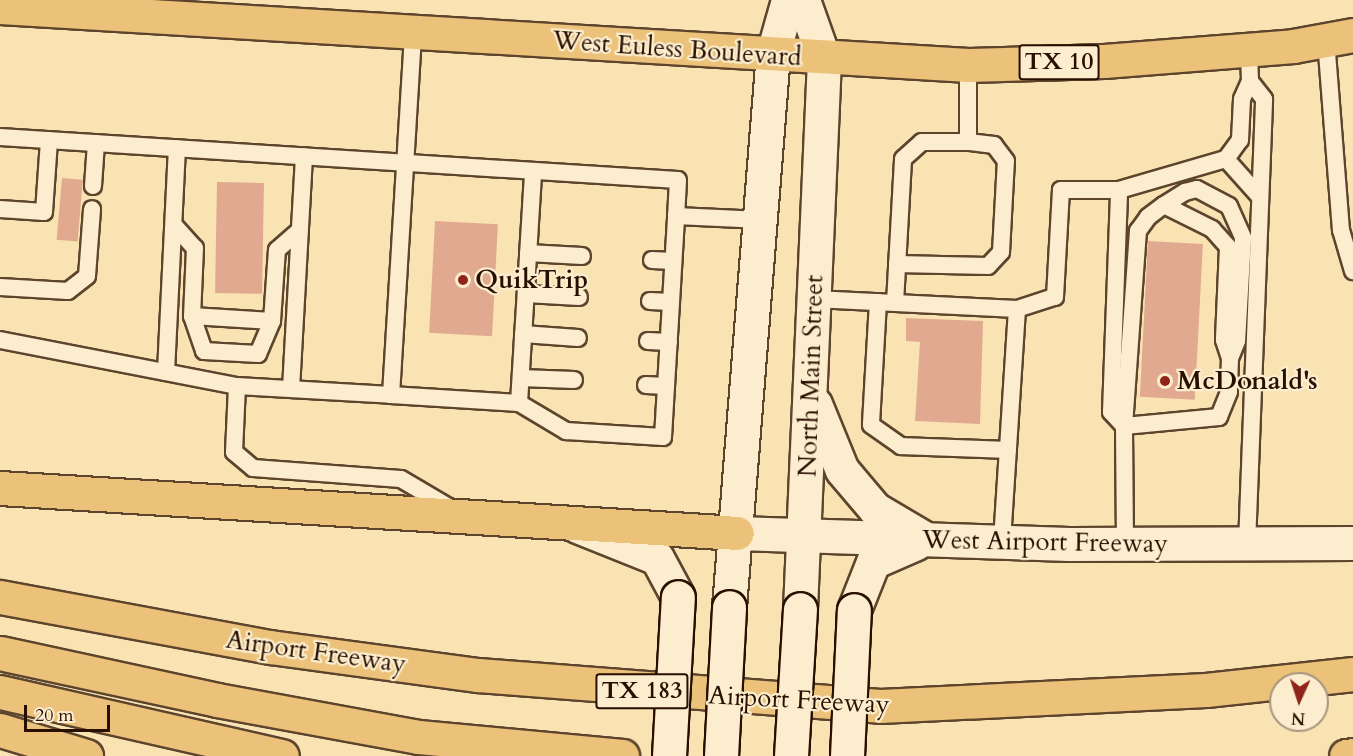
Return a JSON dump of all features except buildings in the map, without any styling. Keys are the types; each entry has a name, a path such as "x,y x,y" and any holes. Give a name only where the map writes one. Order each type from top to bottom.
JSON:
{"main road":[{"path":"721,756 729,607 762,220 773,53 788,0"},
{"name":"North Main Street","path":"791,756 811,390 824,59 804,0"},
{"name":"West Euless Boulevard","path":"0,7 773,53 824,59 968,65 1104,61 1250,65 1339,37"},
{"path":"811,390 842,470 875,509 926,539"},
{"path":"0,488 737,533"},
{"path":"569,523 657,558 678,597 669,756"},
{"name":"West Airport Freeway","path":"737,533 1247,545 1353,543"},
{"path":"848,756 854,610 873,562 926,539"},
{"name":"Airport Freeway","path":"0,597 270,647 478,675 868,705 1046,700 1353,674"},
{"path":"0,653 217,700 419,737 622,756"},
{"path":"0,692 282,756"},
{"path":"0,730 86,756"},
{"path":"1346,756 1353,755"}],"lane":[{"path":"391,394 413,32"},
{"path":"1339,37 1341,230 1353,271"},
{"path":"968,65 968,142"},
{"path":"814,299 1017,309 1055,297 1061,189 1119,190 1226,159 1240,140 1242,99 1250,65"},
{"path":"1247,545 1264,99 1250,65"},
{"path":"0,136 678,180 663,437 566,431 519,403 237,386 0,340"},
{"path":"0,209 44,212 49,140"},
{"path":"897,264 988,266 1001,252 1006,161 994,145 922,141 903,159 897,264 887,303 871,425 901,446 1008,450"},
{"path":"93,186 96,143"},
{"path":"166,372 177,148"},
{"path":"291,389 304,156"},
{"path":"1226,159 1260,197"},
{"path":"519,403 534,171"},
{"path":"1119,190 1111,412 1124,426"},
{"path":"1125,543 1124,426 1134,249 1148,217 1185,192 1206,190 1229,206 1239,222 1243,238 1237,341 1230,358"},
{"path":"1124,426 1219,417 1229,392 1230,358 1224,340 1227,248 1212,229 1164,205"},
{"path":"0,287 68,291 87,276 92,209"},
{"path":"676,216 762,220"},
{"path":"174,225 195,248 192,316 204,351 258,354 272,321 277,250 300,230"},
{"path":"528,253 582,256"},
{"path":"652,260 674,261"},
{"path":"526,294 579,297"},
{"path":"650,301 671,302"},
{"path":"1002,541 1017,309"},
{"path":"192,316 272,321"},
{"path":"523,334 578,338"},
{"path":"648,341 669,342"},
{"path":"1230,358 1253,363"},
{"path":"521,378 574,380"},
{"path":"646,385 666,386"},
{"path":"237,386 234,452 253,468 401,479 461,515"}],"place":[{"name":"QuikTrip","path":"463,280"},
{"name":"McDonald's","path":"1165,381"}]}
